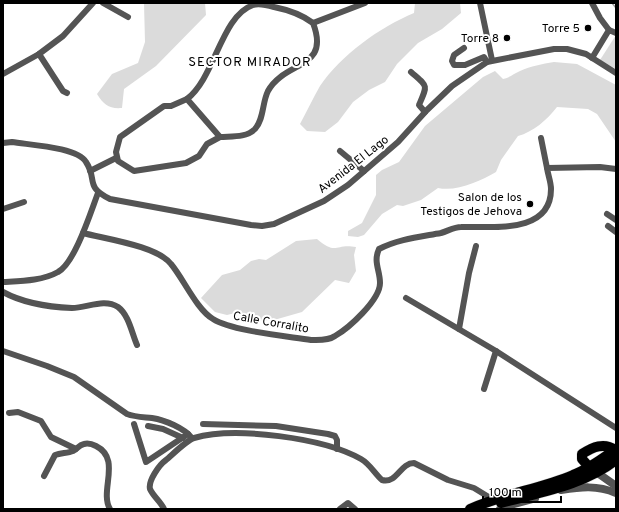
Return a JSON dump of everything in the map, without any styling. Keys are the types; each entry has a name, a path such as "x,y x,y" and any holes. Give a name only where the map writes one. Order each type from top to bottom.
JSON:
{"main road":[{"path":"486,509 575,483 612,462 616,450 608,446 598,446 582,454 582,458 593,472"},
{"path":"470,509 492,499 573,475 593,472"}],"street":[{"path":"3,74 39,54 63,36 93,3"},
{"path":"103,3 128,17"},
{"path":"313,23 365,3"},
{"path":"480,3 490,61"},
{"path":"592,3 600,18 610,30 616,33"},
{"path":"260,4 269,6 298,14 313,23 319,42 315,53 288,72 272,86 268,92 261,117 254,129 239,136 220,137 207,144 199,156 186,164 134,170 118,161 116,158 116,152 120,137 164,106 171,106 194,94 206,75 232,20 247,8 260,4"},
{"path":"592,58 610,30"},
{"path":"464,48 454,55 452,61 454,65 464,65 484,57 490,61"},
{"name":"Avenida El Lago","path":"98,193 110,199 170,211 262,226 274,224 324,201 364,171 398,142 425,112 452,86 490,61 554,49 577,50 616,73"},
{"path":"39,54 62,91 67,93"},
{"path":"411,72 426,85 426,89 419,105 425,112"},
{"path":"187,99 220,137"},
{"path":"541,138 547,168 600,167 616,169"},
{"path":"3,143 12,142 75,153 86,161 92,182 98,193 84,233 67,264 59,272 47,277 3,282"},
{"path":"340,151 364,171"},
{"path":"90,171 116,158"},
{"name":"Calle Corralito","path":"84,233 140,248 163,256 171,263 196,301 212,319 246,329 311,340 322,340 334,337 371,304 378,291 380,283 376,264 376,257 379,249 398,240 422,237 455,228 507,227 534,219 547,208 549,203 551,189 547,168"},
{"path":"3,209 24,202"},
{"path":"607,214 616,220"},
{"path":"608,226 616,232"},
{"path":"459,329 469,273 476,246"},
{"path":"3,292 32,303 59,307 74,308 94,304 112,304 119,308 127,320 137,346"},
{"path":"406,298 496,351 616,428"},
{"path":"3,351 74,377 127,414 134,417 154,418 188,436"},
{"path":"484,389 496,351"},
{"path":"9,413 18,412 41,421 51,437 76,449"},
{"path":"134,424 146,462 188,436"},
{"path":"203,424 276,426 328,434 335,436 337,440 337,449"},
{"path":"148,426 188,436 272,435 320,444 337,449 366,462 382,480 392,480 404,466 409,463 414,463 448,480 474,488 492,499"},
{"path":"164,509 150,488 150,483 164,462 188,436"},
{"path":"44,476 55,455 76,449 84,444 90,444 97,447 108,460 109,484 106,492 110,509"},
{"path":"593,472 616,486"},
{"path":"593,472 602,487"},
{"path":"499,509 584,487"},
{"path":"543,492 584,487 602,487 616,493"},
{"path":"340,509 348,503 355,509"}],"shaded area":[{"path":"144,3 205,3 206,15 156,66 124,89 122,108 107,106 97,94 112,74 138,63 145,42"},
{"path":"415,3 460,3 461,13 442,29 418,43 397,64 385,82 369,90 353,102 338,122 325,132 307,131 300,124 320,86 339,63 375,34 414,13"},
{"path":"616,35 616,69 600,60"},
{"path":"554,62 577,64 616,85 616,142 597,114 588,109 557,107 539,125 529,132 518,136 501,160 496,172 468,185 445,189 438,188 421,200 403,206 397,205 382,214 364,235 358,237 348,236 348,231 362,223 376,195 376,175 382,170 399,162 425,126 483,77 495,71 503,79 528,68"},
{"path":"317,239 333,248 344,246 356,247 354,255 356,271 349,283 335,280 302,312 274,320 252,321 235,313 227,315 215,312 201,298 222,275 240,270 251,261 259,259 266,260 296,241"}],"waterway":[{"path":"612,3 616,8"}],"place":[{"name":"Torre 5","path":"588,28"},
{"name":"Torre 8","path":"507,38"},
{"name":"Salon de los Testigos de Jehova","path":"530,204"}],"district":[{"name":"SECTOR MIRADOR","path":"250,61"}]}
